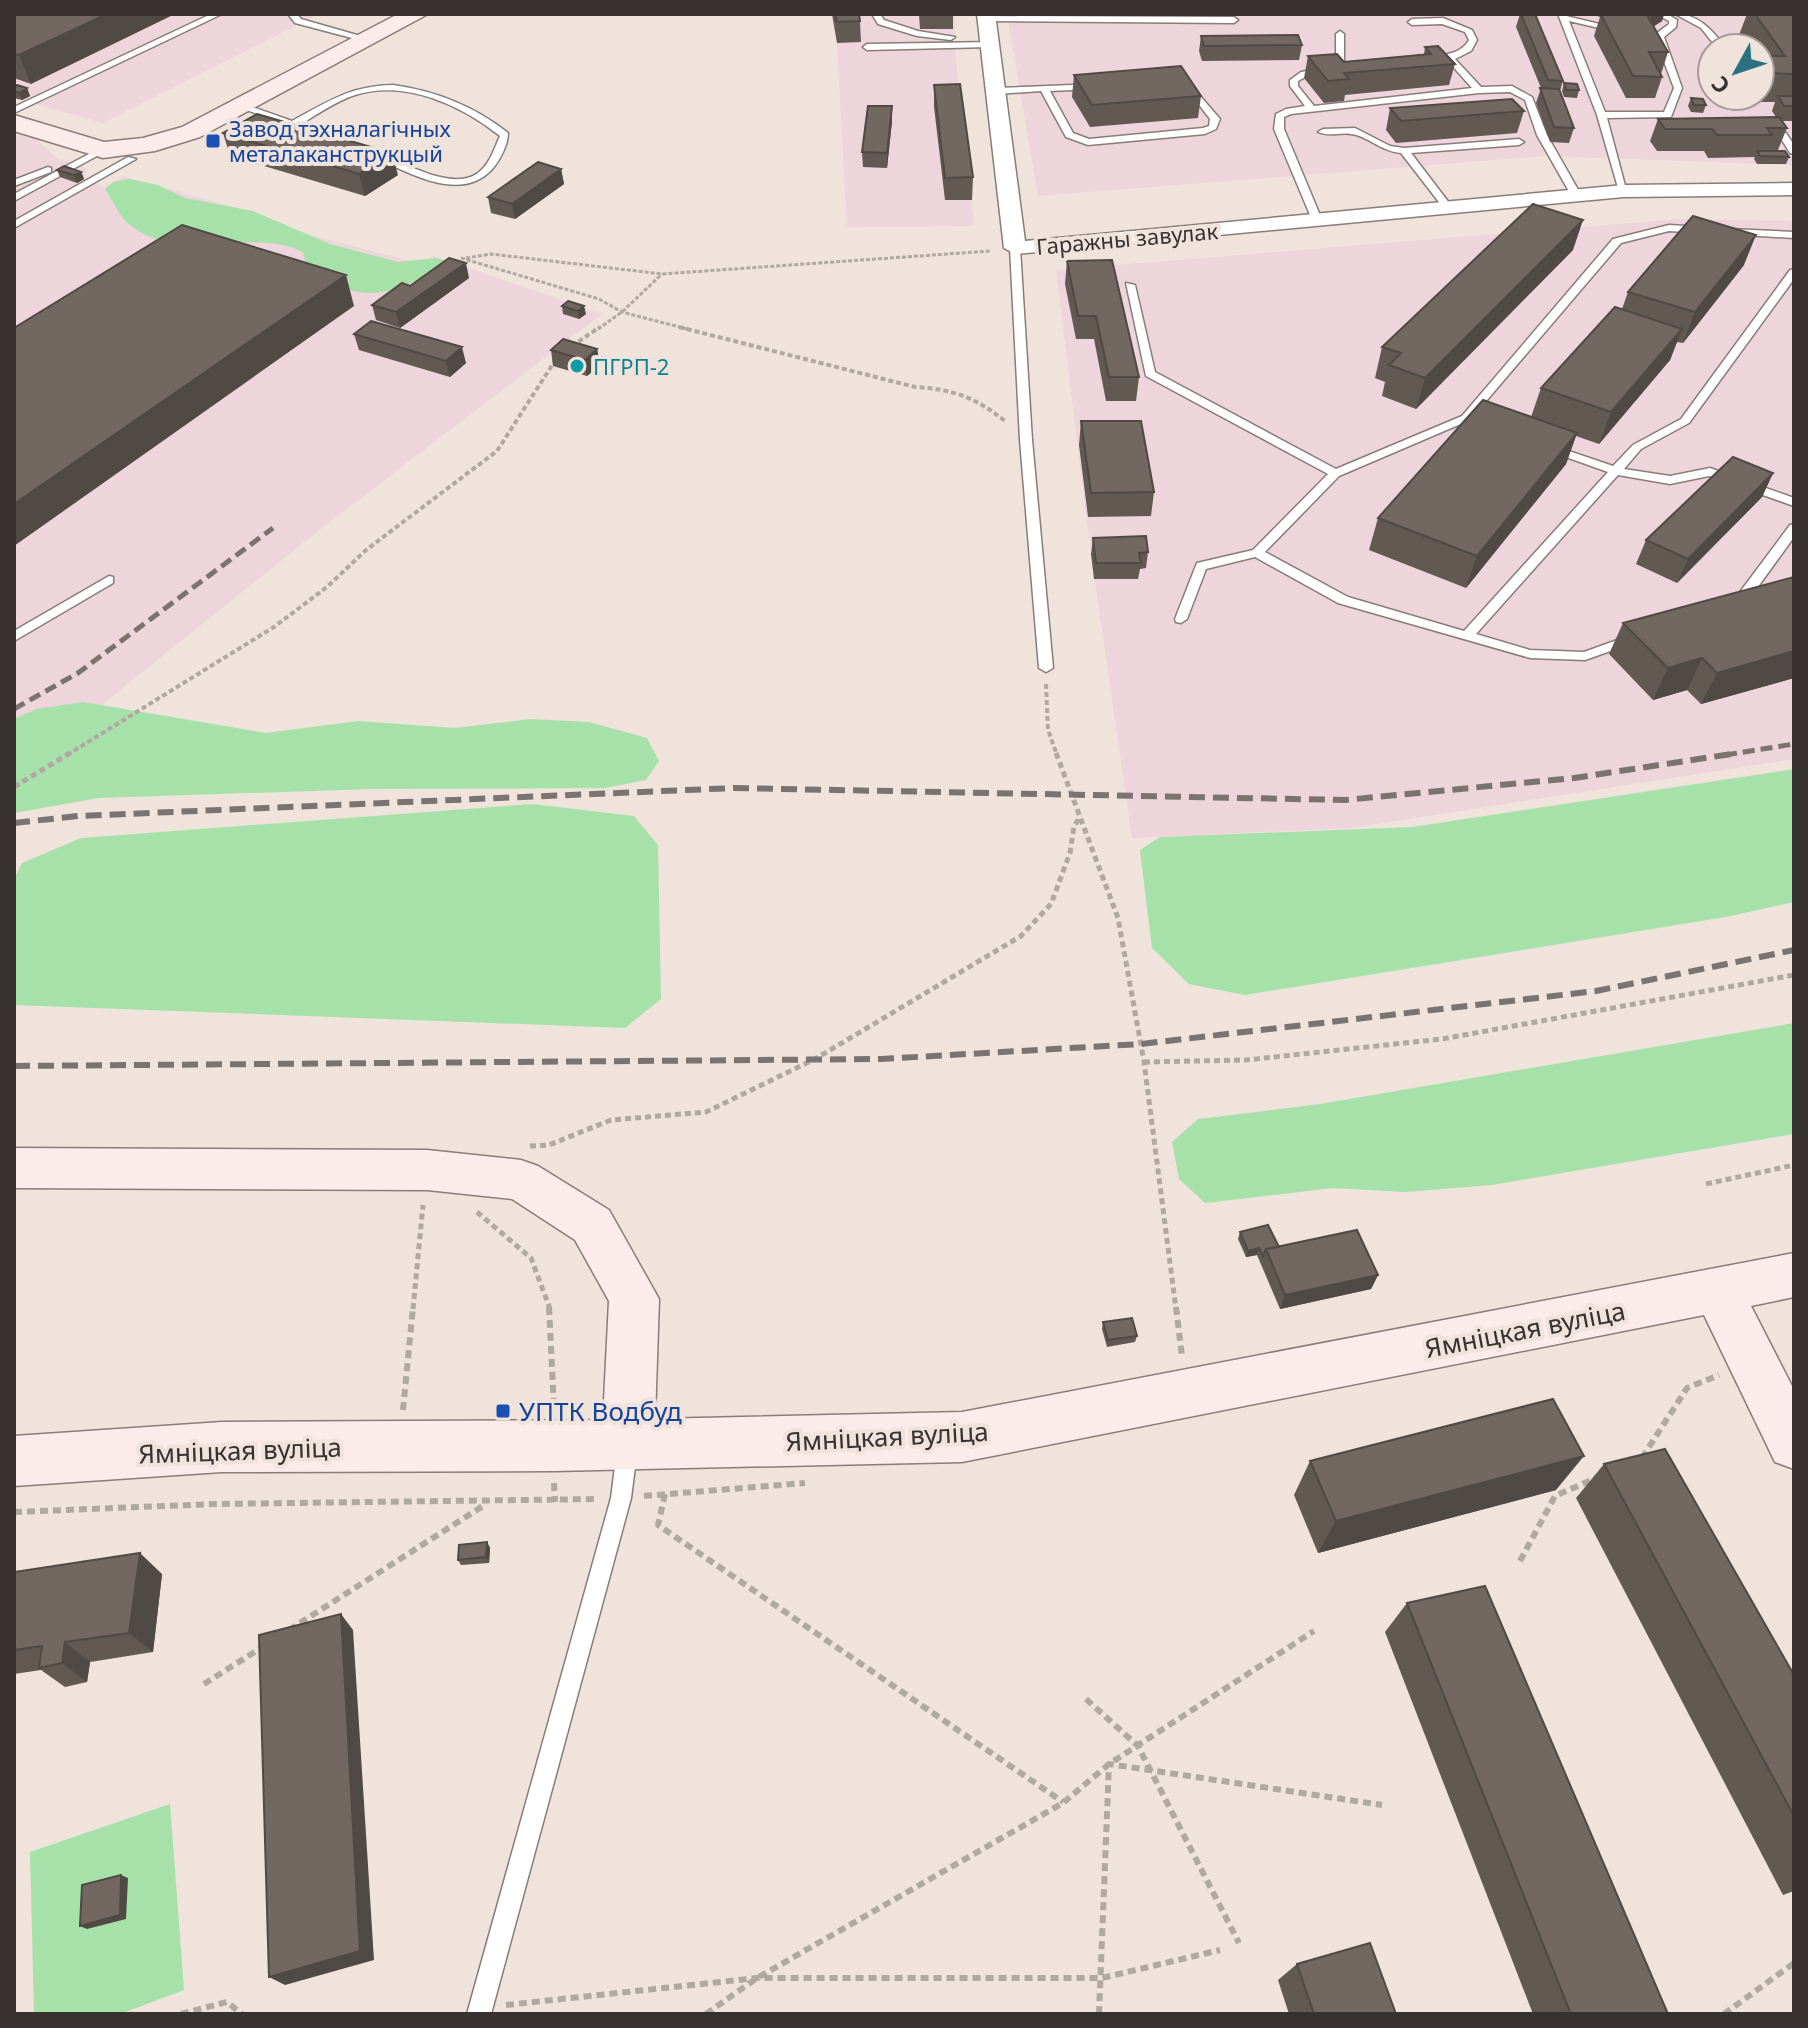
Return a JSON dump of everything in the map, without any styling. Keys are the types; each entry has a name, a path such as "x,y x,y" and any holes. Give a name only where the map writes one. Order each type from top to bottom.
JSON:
{"main road":[{"path":"14,123 91,155 146,146 191,132 416,14"},
{"path":"14,1168 457,1190 521,1180 592,1225 634,1299 628,1444"},
{"name":"Ямніцкая вуліца","path":"14,1461 222,1447 554,1446 962,1437 1794,1275"},
{"path":"1718,1292 1794,1444"}],"street":[{"path":"988,29 1015,248"},
{"name":"Гаражны завулак","path":"1015,248 1624,191 1794,189"}],"lane":[{"path":"14,110 218,14"},
{"path":"292,14 298,21 367,39"},
{"path":"876,14 881,22 917,33 1234,20"},
{"path":"1659,36 1673,25 1673,20 1660,14"},
{"path":"1679,14 1704,26 1709,32"},
{"path":"1563,15 1659,36"},
{"path":"1563,15 1602,115 1624,191"},
{"path":"1412,22 1443,21 1468,30 1473,40 1468,49 1450,58 1420,61"},
{"path":"867,47 988,29"},
{"path":"1312,109 1294,86 1294,80 1304,74 1336,68 1340,61 1340,34"},
{"path":"1659,36 1678,88 1668,115"},
{"path":"1450,58 1479,90"},
{"path":"1045,90 1069,135 1077,140 1205,131 1213,127 1215,119 1191,86 1181,81"},
{"path":"996,91 1106,85"},
{"path":"294,124 358,91 389,89 415,92 487,119 505,135 497,163 482,179 469,183 450,183 365,151"},
{"path":"1317,220 1279,129 1279,116 1312,109 1479,90 1512,89 1529,99 1542,135 1576,195"},
{"path":"241,106 322,135"},
{"path":"1602,115 1668,115 1681,119"},
{"path":"1755,129 1783,135 1793,151"},
{"path":"1323,132 1355,131 1388,149 1404,151 1519,142"},
{"path":"1404,151 1448,208"},
{"path":"14,183 91,155"},
{"path":"14,198 91,155"},
{"path":"14,225 131,159"},
{"path":"1181,619 1201,566 1257,553 1335,473 1466,418 1617,241 1669,228 1794,235"},
{"path":"1015,248 1026,440 1046,668"},
{"path":"1467,636 1637,447 1685,421 1794,272"},
{"path":"1130,285 1150,374 1213,411 1335,473"},
{"path":"1466,418 1481,423"},
{"path":"1540,444 1615,471 1670,480 1710,472 1794,502"},
{"path":"1713,609 1742,599 1794,528"},
{"path":"1257,553 1343,600 1530,654 1585,656 1642,635"},
{"path":"14,637 21,636 109,580"},
{"path":"480,2011 621,1498 628,1444"}],"path":[{"name":"Гаражны завулак","path":"622,312 599,299 461,258 491,254 662,274 1015,248"},
{"path":"14,787 274,627 327,587 366,550 497,451 552,360 622,312 662,274"},
{"path":"622,312 915,387 956,388 985,404 1026,440"},
{"path":"1046,668 1048,730 1118,918 1144,1062 1186,1394"},
{"path":"520,1147 549,1145 611,1120 706,1112 815,1059 1021,936 1051,904 1070,853 1074,826 1081,816"},
{"path":"1144,1062 1246,1060 1442,1039 1794,975"},
{"path":"1706,1184 1794,1165"},
{"path":"399,1447 424,1191 457,1190 531,1258 552,1314 555,1502"},
{"path":"1631,1463 1644,1457 1687,1388 1734,1370"},
{"path":"1520,1561 1555,1496 1606,1474"},
{"path":"665,1494 658,1525 1063,1803"},
{"path":"282,1635 489,1502"},
{"path":"706,2014 757,1978 1063,1803 1109,1764 1314,1631"},
{"path":"204,1684 269,1643"},
{"path":"1086,1699 1138,1746 1239,1943"},
{"path":"1109,1764 1382,1805"},
{"path":"1099,2014 1109,1764"},
{"path":"480,2011 757,1978 1102,1978 1220,1950"},
{"path":"1724,2014 1793,1965"},
{"path":"181,2014 227,2002 242,2014"}],"shaded area":[{"path":"14,14 319,14 103,123 14,98"},
{"path":"831,14 955,14 954,41 974,226 847,227 837,43"},
{"path":"1007,14 1767,14 1794,54 1794,165 1545,156 1038,196"},
{"path":"14,129 30,133 58,159 87,169 84,179 105,187 123,176 258,214 252,220 422,264 433,256 602,314 323,527 14,775"},
{"path":"1679,219 1794,221 1794,759 1351,828 1132,838 1091,554 1056,270"}],"green space":[{"path":"129,179 158,185 185,198 253,211 330,244 398,262 437,258 449,262 447,270 387,291 363,293 341,287 307,269 303,252 282,245 261,242 193,244 150,237 126,222 105,189 113,182"},
{"path":"83,702 266,733 358,721 455,728 530,719 589,722 647,738 659,761 646,780 605,788 373,789 99,798 14,813 14,719 36,709"},
{"path":"1794,769 1794,902 1726,917 1245,995 1189,984 1152,948 1140,850 1160,837 1412,827"},
{"path":"532,804 634,816 658,845 661,999 625,1028 14,1005 14,879 22,863 81,838"},
{"path":"1794,1023 1794,1134 1492,1185 1405,1192 1333,1188 1205,1203 1179,1179 1172,1142 1198,1119 1320,1104"},
{"path":"170,1804 184,1990 120,2014 34,2014 30,1852"}],"building":[{"path":"14,14 107,14 19,55 14,54"},
{"path":"835,14 859,14 860,21 837,22"},
{"path":"1521,14 1535,14 1563,81 1548,80"},
{"path":"1755,14 1794,14 1794,74 1776,73 1776,56 1785,56 1776,43 1776,32 1768,32"},
{"path":"1601,15 1647,15 1668,52 1649,52 1662,77 1633,76"},
{"path":"1298,35 1302,45 1204,46 1201,36"},
{"path":"1438,46 1455,64 1344,73 1349,79 1328,81 1308,56 1337,54 1344,62 1431,54 1425,47"},
{"path":"1181,66 1201,96 1092,105 1074,75"},
{"path":"1564,83 1577,84 1579,90 1566,90"},
{"path":"960,84 973,177 945,178 934,85"},
{"path":"17,85 27,88 19,93 14,91"},
{"path":"1540,88 1559,89 1574,128 1554,127"},
{"path":"1778,96 1794,96 1794,106 1784,106"},
{"path":"1512,99 1524,111 1401,121 1390,108"},
{"path":"868,106 892,106 887,153 862,152"},
{"path":"257,114 392,153 359,174 223,133"},
{"path":"1779,117 1787,128 1767,128 1772,135 1717,135 1712,129 1665,129 1658,119"},
{"path":"1757,151 1785,151 1789,157 1760,156"},
{"path":"538,162 561,169 512,204 488,197"},
{"path":"64,166 81,172 74,175 57,170"},
{"path":"1533,204 1583,220 1425,378 1389,365 1401,353 1382,347"},
{"path":"1693,216 1756,235 1695,312 1628,292"},
{"path":"182,225 346,275 14,504 14,328"},
{"path":"449,258 466,263 396,312 372,305 402,283 410,286"},
{"path":"1112,260 1139,377 1109,377 1096,316 1078,316 1067,261"},
{"path":"568,301 584,306 578,311 562,306"},
{"path":"1615,307 1682,329 1611,412 1541,388"},
{"path":"371,321 462,347 446,361 354,334"},
{"path":"563,339 597,349 585,360 551,350"},
{"path":"1483,400 1577,433 1477,556 1378,518"},
{"path":"1081,421 1141,421 1154,492 1091,493"},
{"path":"1733,457 1773,473 1688,559 1646,540"},
{"path":"1146,536 1148,552 1139,553 1141,563 1096,563 1093,538"},
{"path":"1794,577 1794,651 1717,673 1702,658 1668,668 1623,623"},
{"path":"1268,1225 1279,1247 1266,1249 1263,1256 1259,1248 1248,1251 1240,1232"},
{"path":"1357,1230 1378,1275 1285,1295 1266,1249"},
{"path":"1132,1318 1137,1336 1108,1340 1103,1322"},
{"path":"1553,1399 1584,1456 1336,1521 1310,1461"},
{"path":"1665,1449 1794,1675 1794,1816 1604,1464"},
{"path":"487,1542 486,1557 458,1560 459,1545"},
{"path":"140,1553 129,1633 65,1642 62,1663 39,1668 42,1646 14,1650 14,1572"},
{"path":"1485,1586 1668,2014 1571,2014 1407,1603"},
{"path":"341,1614 360,1951 269,1977 259,1635"},
{"path":"121,1875 120,1915 80,1926 82,1885"},
{"path":"1370,1943 1396,2014 1314,2014 1297,1964"}],"railway":[{"path":"14,709 78,673 273,528"},
{"path":"1728,755 1794,744"},
{"path":"1728,755 1738,753"},
{"path":"14,823 78,816 734,788 1345,800 1574,778 1728,755"},
{"path":"14,1066 881,1059 1141,1044 1596,991 1794,950"}],"place":[{"name":"Завод тэхналагічных металаканструкцый","path":"213,141"},
{"name":"ПГРП-2","path":"577,366"},
{"name":"УПТК Водбуд","path":"503,1411"}]}
